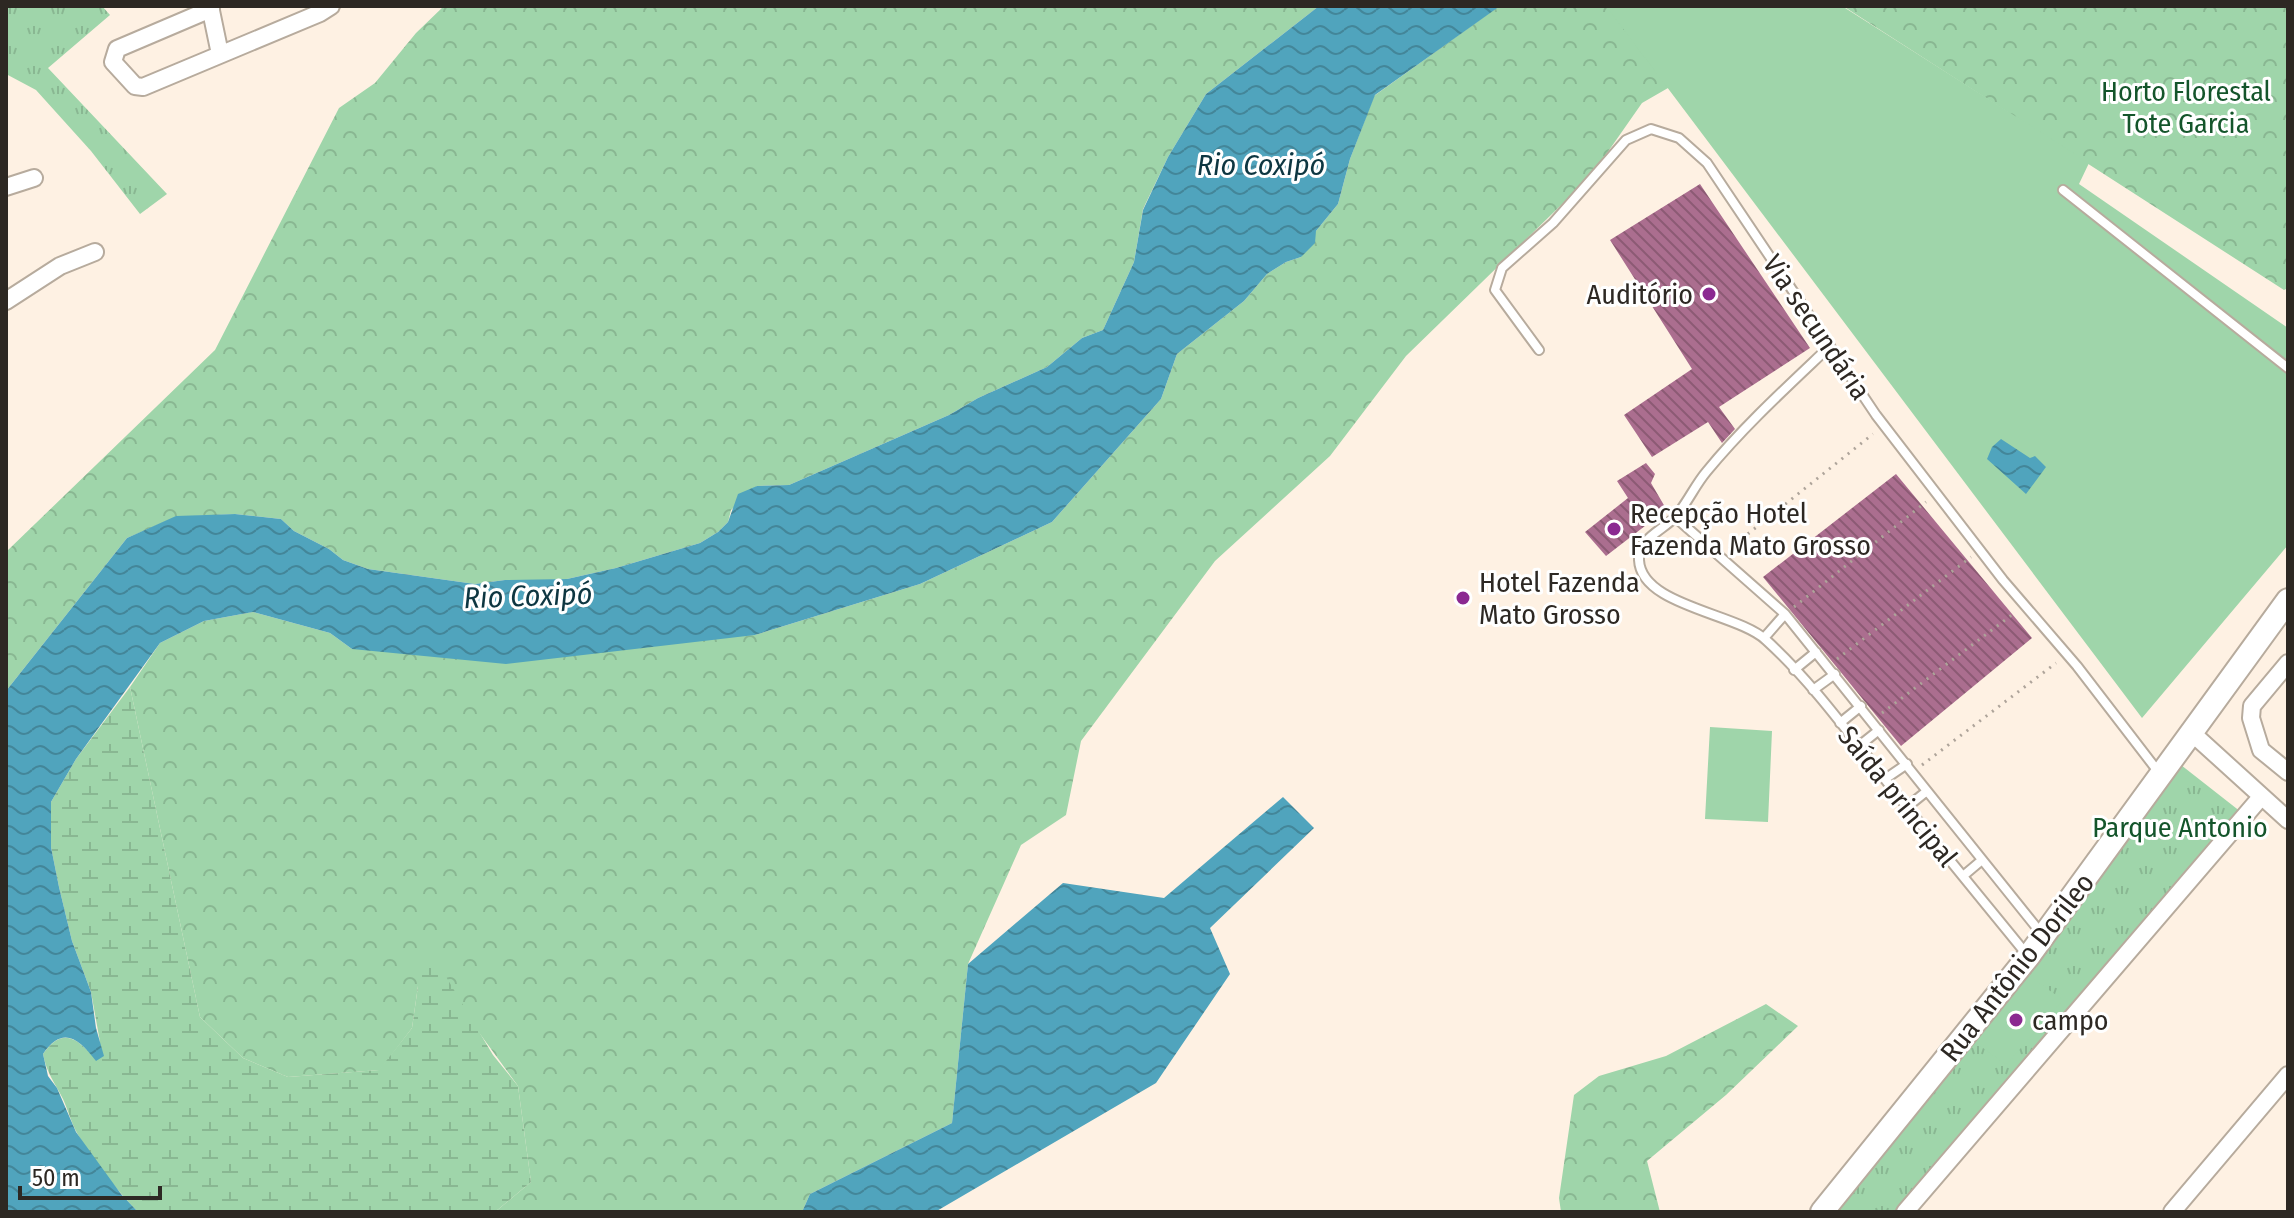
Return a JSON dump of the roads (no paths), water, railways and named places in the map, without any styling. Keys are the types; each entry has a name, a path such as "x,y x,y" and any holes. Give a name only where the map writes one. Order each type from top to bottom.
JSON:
{"street":[{"path":"220,54 210,7 117,49 113,62 135,86 143,87 320,13 331,6"},
{"path":"6,187 34,178"},
{"path":"6,301 60,266 95,252"},
{"name":"Rua Antônio Dorileo","path":"1822,1212 2044,936 2288,600"},
{"path":"2288,663 2252,706 2251,718 2261,750 2288,772"},
{"path":"2192,733 2288,820"},
{"path":"1905,1212 2261,797"},
{"path":"2172,1212 2288,1075"}],"lane":[{"name":"Via secundária","path":"1539,350 1495,290 1502,268 1553,223 1626,140 1651,129 1679,138 1707,163 1884,426 2162,776"},
{"path":"2063,190 2288,368"},
{"path":"1785,614 1764,638 1665,595 1650,584 1640,571 1638,555 1646,541 1675,517 1714,463 1756,417 1830,346"},
{"path":"1675,517 1785,614 2044,936"},
{"name":"Saída principal","path":"1764,638 1813,690 2028,957"},
{"path":"1794,670 1816,652"},
{"path":"1813,690 1835,674"},
{"path":"1840,723 1861,706"},
{"path":"1859,746 1879,730"},
{"path":"1885,779 1907,764"},
{"path":"1907,807 1927,791"},
{"path":"1963,876 1982,860"}],"water":[{"name":"Rio Coxipó","path":"1319,6 1500,6 1375,95 1350,159 1338,204 1316,231 1315,243 1301,257 1267,274 1244,301 1177,354 1161,399 1052,522 920,584 755,635 506,664 352,649 330,633 253,612 204,621 160,643 76,759 51,802 51,847 59,887 72,941 91,992 104,1056 96,1061 71,1038 57,1040 43,1054 48,1076 57,1088 76,1132 121,1194 138,1212 6,1212 6,691 127,538 176,516 235,514 281,519 294,531 343,560 368,569 475,584 567,579 700,543 728,522 738,494 757,486 789,485 949,415 978,398 1047,367 1082,338 1103,330 1134,262 1143,210 1168,157 1206,94"},
{"path":"2001,439 2030,458 2035,456 2046,467 2026,494 1987,459 1992,447"},
{"path":"1283,797 1314,828 1210,928 1230,974 1156,1083 935,1212 802,1212 810,1194 952,1123 968,964 1063,883 1164,898"}],"place":[{"name":"Auditório","path":"1709,294"},
{"name":"Recepção Hotel Fazenda Mato Grosso","path":"1614,529"},
{"name":"Hotel Fazenda Mato Grosso","path":"1463,598"},
{"name":"campo","path":"2016,1020"}],"park label":[{"name":"Horto Florestal Tote Garcia","path":"2186,107"},
{"name":"Parque Antonio","path":"2180,827"}]}
